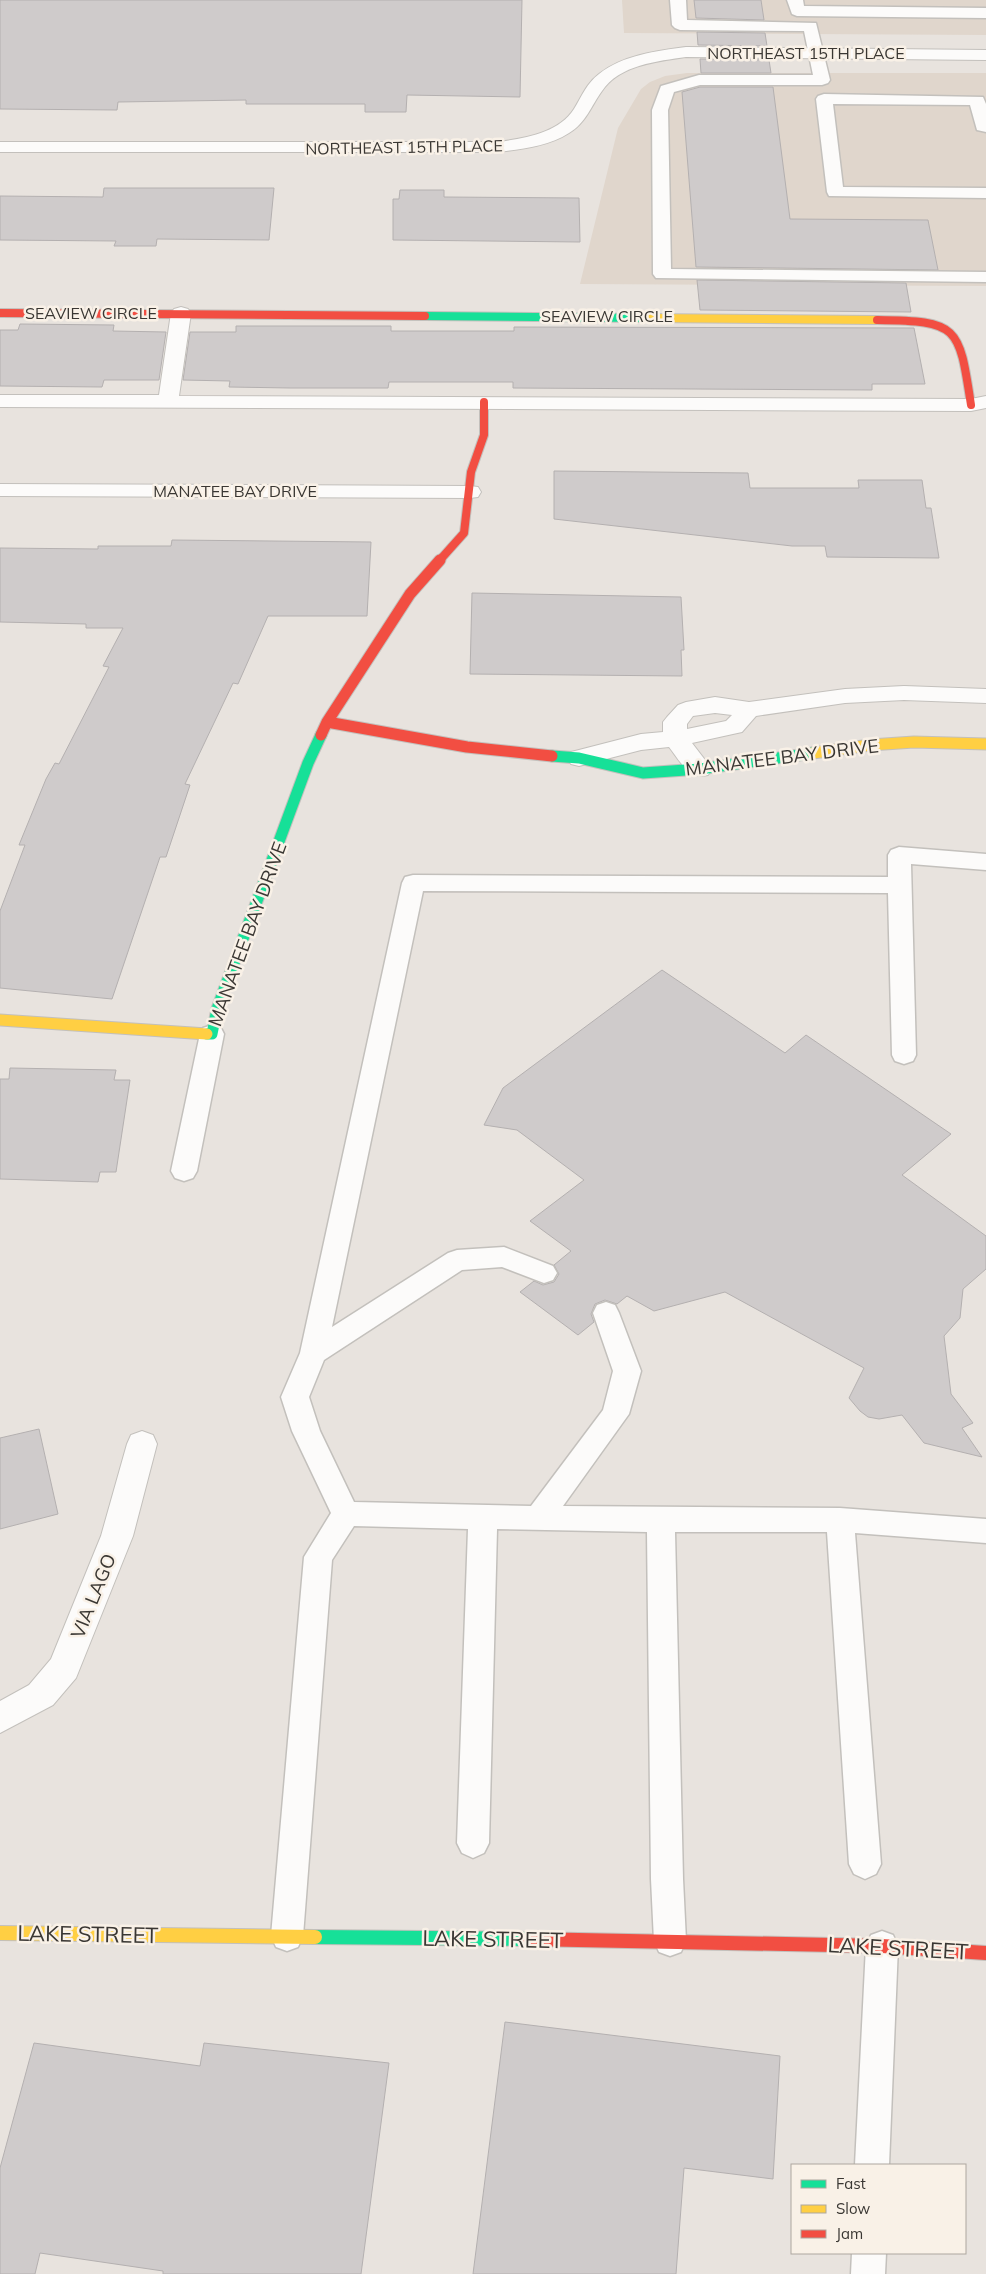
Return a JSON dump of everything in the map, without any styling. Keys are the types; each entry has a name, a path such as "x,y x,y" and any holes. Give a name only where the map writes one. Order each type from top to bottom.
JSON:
{"street":[{"name":"NORTHEAST 15TH PLACE","path":"0,147 499,147 525,143 547,136 566,126 579,115 592,91 602,80 637,61 686,52 986,55"},
{"name":"SEAVIEW CIRCLE","path":"0,313 923,320 940,324 953,331 960,340 978,403 0,401"},
{"name":"SEAVIEW CIRCLE","path":"168,402 182,313"},
{"name":"MANATEE BAY DRIVE","path":"0,1020 212,1034 217,1008 308,763 328,722 410,594 464,533 470,492 470,472 484,435 484,402"},
{"name":"MANATEE BAY DRIVE","path":"0,490 470,492"},
{"name":"MANATEE BAY DRIVE","path":"579,758 641,742 675,739 734,727 749,710 845,696 904,693 986,696"},
{"name":"MANATEE BAY DRIVE","path":"328,722 447,746 512,754 579,758 643,773 700,770 870,745 914,742 986,744"},
{"path":"675,739 700,770"},
{"name":"VIA LAGO","path":"0,1718 41,1695 64,1668 117,1536 142,1444"},
{"name":"LAKE STREET","path":"0,1933 670,1941 882,1946 986,1953"}],"lane":[{"path":"678,0 680,25 811,26"},
{"path":"796,6 811,26 817,54 822,80 835,192 986,193"},
{"path":"796,6 986,13"},
{"path":"822,80 699,80 667,89 660,110 662,274 986,277"},
{"path":"824,99 977,100 985,132"},
{"path":"904,1055 899,855 986,862"},
{"path":"346,1514 306,1431 294,1397 313,1353 413,883 900,885"},
{"path":"184,1171 212,1034"},
{"path":"313,1353 457,1260 504,1257 544,1273"},
{"path":"538,1518 615,1414 627,1371 606,1313"},
{"path":"346,1514 661,1520 840,1520 986,1531"},
{"path":"287,1936 318,1557 346,1514"},
{"path":"473,1842 483,1517"},
{"path":"661,1520 670,1941"},
{"path":"840,1520 865,1864"},
{"path":"872,2164 882,1946"},
{"path":"868,2274 869,2254"}],"shaded area":[{"path":"622,0 986,0 986,35 624,33"},
{"path":"687,73 986,73 986,286 580,284 618,128 641,89 650,82 665,76"}],"building":[{"path":"0,0 522,0 520,97 407,95 406,112 365,112 365,104 246,104 246,100 118,102 117,110 0,109"},
{"path":"694,0 761,0 764,20 696,18"},
{"path":"697,32 765,33 767,46 698,45"},
{"path":"700,59 769,60 771,73 701,73"},
{"path":"700,87 773,87 790,219 928,220 938,270 696,267 682,92"},
{"path":"104,188 274,188 269,240 157,239 156,246 114,246 116,241 0,240 0,196 103,197"},
{"path":"400,190 444,190 444,197 579,198 580,242 393,240 393,199 399,199"},
{"path":"697,280 906,283 911,312 700,310"},
{"path":"20,324 114,325 113,331 166,332 159,380 104,380 102,387 0,386 0,330 18,330"},
{"path":"236,326 391,326 391,331 514,331 514,327 914,328 925,384 872,384 872,390 513,388 513,382 389,382 388,388 290,388 229,387 230,381 183,380 190,332 236,332"},
{"path":"554,471 748,473 750,488 859,488 858,480 922,480 926,508 931,508 939,558 827,557 825,546 792,546 554,519"},
{"path":"172,540 371,542 367,616 268,616 238,684 233,683 185,784 190,785 166,857 160,857 112,999 0,988 0,911 25,845 19,845 46,779 55,763 59,764 109,667 103,666 123,628 86,628 86,624 0,622 0,548 98,549 98,546 171,546"},
{"path":"472,593 681,597 684,650 681,650 682,676 470,674"},
{"path":"662,970 785,1053 806,1035 951,1134 902,1175 986,1236 986,1269 963,1289 960,1318 944,1336 951,1394 973,1423 962,1428 982,1457 924,1443 902,1415 879,1419 868,1417 849,1398 864,1368 725,1292 654,1311 627,1296 617,1304 605,1300 595,1304 591,1314 594,1322 578,1335 520,1292 534,1281 543,1285 554,1282 559,1274 554,1265 571,1251 530,1221 584,1180 517,1130 484,1125 503,1088"},
{"path":"10,1068 116,1070 114,1080 130,1080 116,1172 100,1172 98,1182 0,1179 0,1079 9,1079"},
{"path":"39,1429 58,1514 0,1529 0,1438"},
{"path":"505,2022 780,2056 773,2179 684,2168 676,2274 473,2274"},
{"path":"34,2043 200,2066 204,2043 389,2063 361,2274 163,2274 163,2271 40,2253 35,2274 0,2274 0,2168"}],"traffic: fast":[{"path":"425,316 645,318"},
{"path":"207,1034 212,1034 217,1009 308,763 321,735"},
{"path":"552,756 579,758 643,773 700,769 813,753"},
{"path":"315,1937 529,1939"}],"traffic: slow":[{"path":"645,318 877,320"},
{"path":"813,753 870,745 914,742 986,744"},
{"path":"0,1020 207,1034"},
{"path":"0,1933 315,1937"}],"traffic: jam":[{"path":"0,313 425,316"},
{"path":"877,320 926,322 941,326 951,332 958,343 963,358 971,405"},
{"path":"321,735 327,722 410,594 464,533 471,472 484,435 484,402"},
{"path":"327,722 467,747 552,756"},
{"path":"529,1939 882,1946 986,1953"}]}
